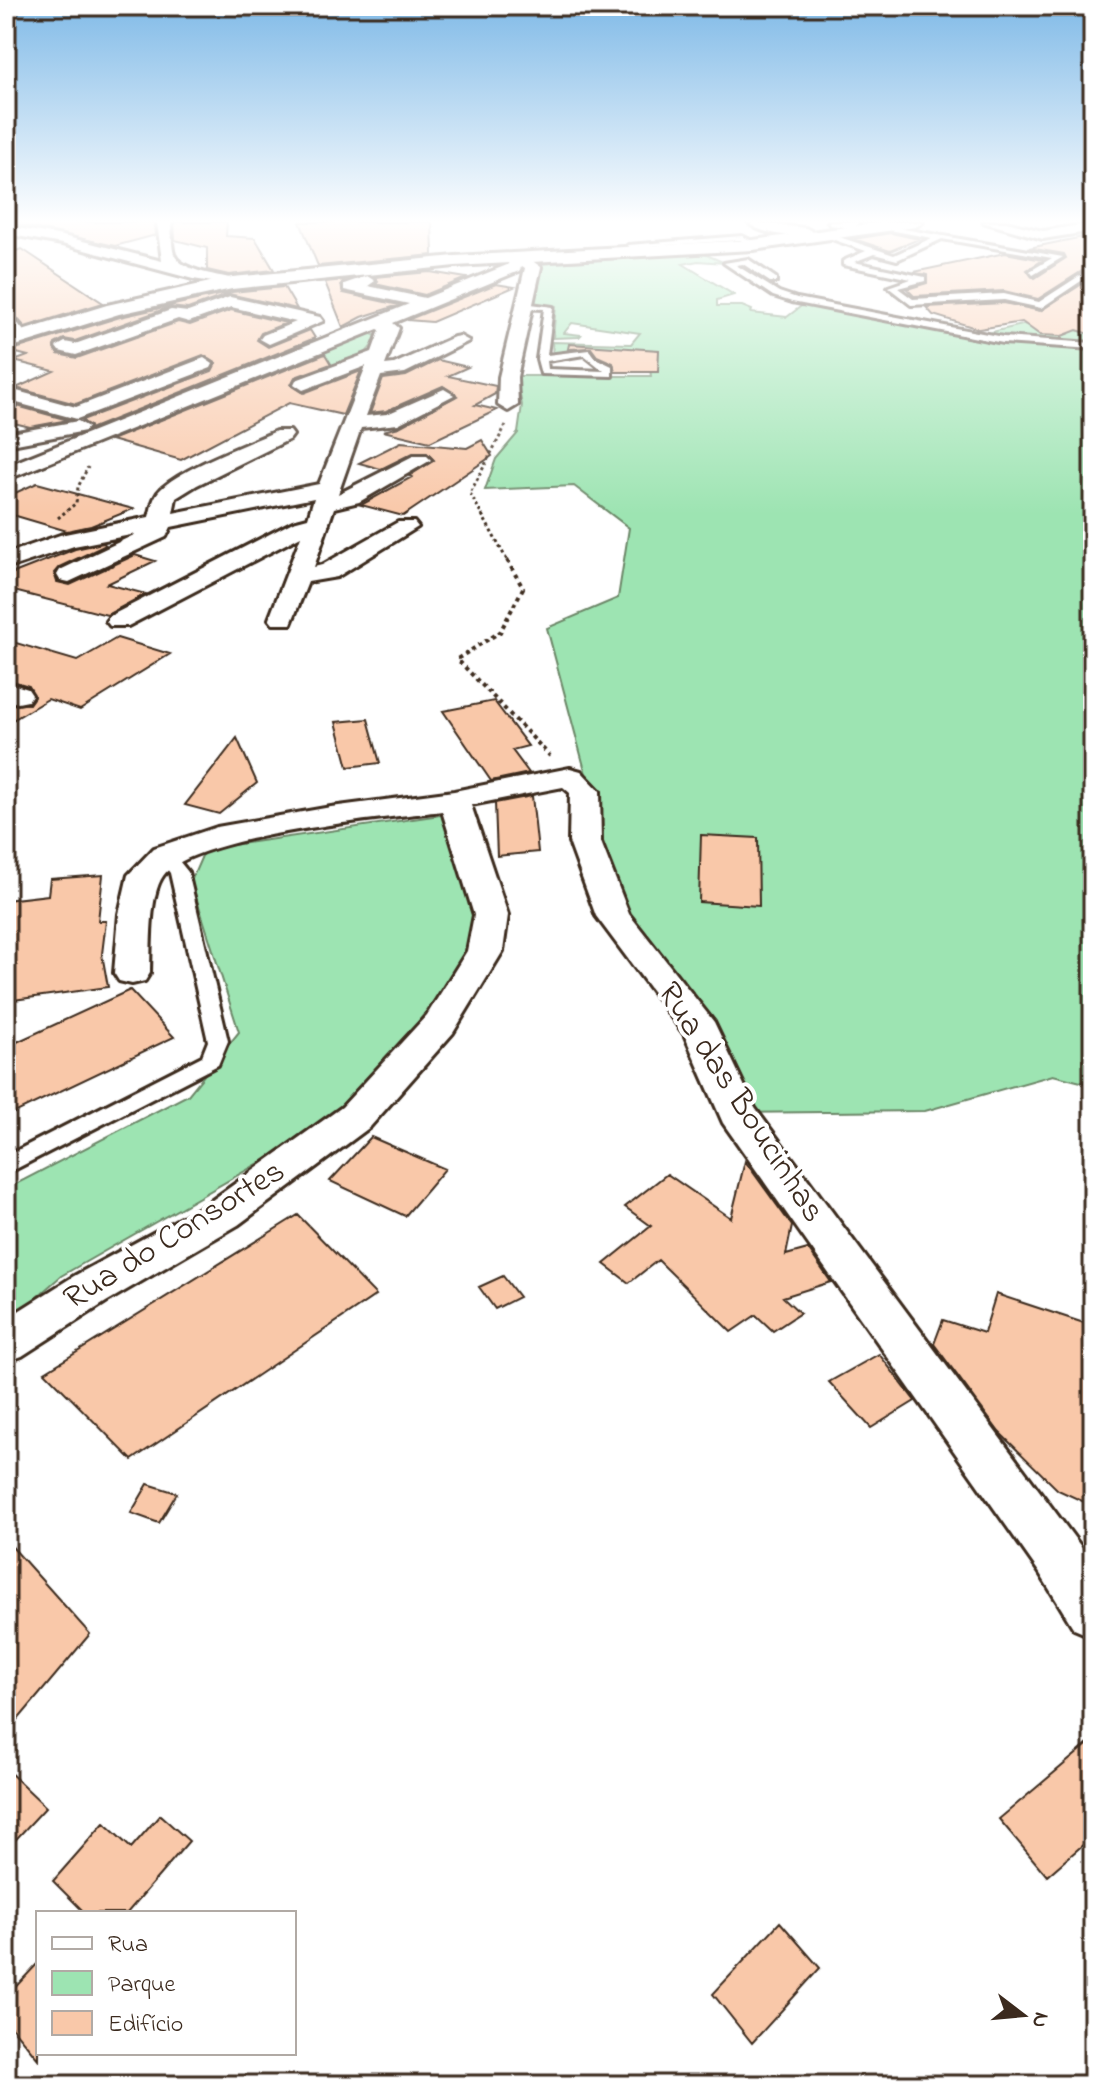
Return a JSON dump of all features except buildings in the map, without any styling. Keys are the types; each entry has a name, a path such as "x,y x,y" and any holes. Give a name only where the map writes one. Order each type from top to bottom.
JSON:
{"main road":[{"path":"6,343 82,320"}],"street":[{"path":"65,347 76,350 161,320"},
{"path":"308,320 314,321 261,342 312,349"},
{"path":"6,474 83,442 228,398 238,386 233,381 395,320"},
{"path":"384,325 409,325 422,320"},
{"path":"508,405 508,377 521,320"},
{"path":"282,619 379,362 384,325"},
{"path":"303,384 379,362 398,369 460,341"},
{"path":"6,394 77,413 228,355"},
{"path":"355,423 391,420 444,395"},
{"path":"6,440 156,420"},
{"path":"69,575 158,532 164,500 175,489 283,435"},
{"path":"6,562 47,546 159,521 323,505 351,497 420,460"},
{"path":"119,621 301,527 323,505"},
{"path":"297,576 328,572 406,527"},
{"path":"132,973 136,914 145,875 165,855 231,835 331,816 454,800 570,777"},
{"name":"Rua das Boucinhas","path":"570,777 585,791 585,842 613,916 701,1031 737,1113 1058,1555 1093,1611"},
{"name":"Rua do Consortes","path":"6,1343 90,1289 223,1214 356,1117 440,1024 485,951 491,915 454,800"}],"lane":[{"path":"12,320 25,338"},
{"path":"542,359 586,352 592,360 609,368 609,374 544,372 542,359 547,320"},
{"path":"894,320 1003,340 1093,346"},
{"path":"6,1166 211,1060 218,1041 179,872 165,855"}],"path":[{"path":"508,405 506,430 470,493 523,588 500,632 457,659 570,777"},
{"path":"47,546 44,540 47,532 76,503 78,487 93,457 83,442"}],"green space":[{"path":"555,320 885,320 1002,342 1093,349 1093,1085 1053,1075 925,1111 737,1113 613,916 596,794 586,774 547,628 618,598 629,528 574,486 485,490 496,459 518,433 522,405 516,376 651,376 647,350 583,346 553,355 552,342 631,344 640,333 572,323 564,333 581,335 579,337 553,338"},
{"path":"1040,321 1093,335 1093,343 1015,340 983,334"},
{"path":"369,333 379,337 364,355 319,374 302,370 280,377 264,373"},
{"path":"447,814 476,920 472,948 416,1025 324,1126 61,1276 6,1324 6,1189 188,1095 239,1032 191,881 205,849"}]}
